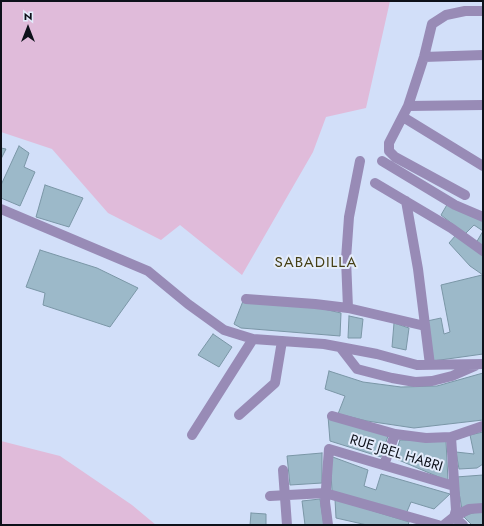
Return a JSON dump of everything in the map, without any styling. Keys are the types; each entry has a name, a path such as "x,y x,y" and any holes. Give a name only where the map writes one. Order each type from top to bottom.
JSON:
{"street":[{"path":"465,195 395,157 389,150 389,143 408,106 424,57 432,24 446,15 464,11 483,11"},
{"path":"424,57 483,55"},
{"path":"408,106 483,105"},
{"path":"403,117 483,166"},
{"path":"348,308 346,259 349,217 360,161"},
{"path":"382,161 454,205 483,217"},
{"path":"375,183 451,228 483,251"},
{"path":"406,201 418,269 430,365"},
{"path":"1,209 148,271 188,304 224,330 253,339 324,344 377,354 417,365 481,364"},
{"path":"246,299 348,308 425,326"},
{"path":"192,435 253,339"},
{"path":"239,415 274,383 282,341"},
{"path":"340,347 357,369 415,382 432,381 452,376 481,364"},
{"path":"332,416 395,434 426,438 450,437 483,426"},
{"path":"384,465 395,434"},
{"path":"450,437 456,510 454,516"},
{"name":"RUE JBEL HABRI","path":"325,493 329,449 454,486"},
{"path":"283,470 287,525"},
{"path":"325,493 324,502 331,524"},
{"path":"270,496 325,493 438,525"},
{"path":"444,525 454,516 469,509 483,508"},
{"path":"454,516 463,525"}],"shaded area":[{"path":"1,1 390,1 366,108 326,117 313,152 242,275 180,225 161,240 108,213 52,149 1,132"},
{"path":"1,441 60,456 132,505 156,525 1,525"}],"building":[{"path":"19,146 29,153 24,167 35,172 20,206 1,198 1,185"},
{"path":"1,148 6,149 1,159"},
{"path":"45,185 83,198 69,227 36,217"},
{"path":"448,203 483,221 483,231 474,225 465,234 441,215"},
{"path":"483,231 483,248 476,243"},
{"path":"456,235 483,256 483,275 470,266 449,243"},
{"path":"40,250 97,268 138,288 110,327 43,305 45,293 26,287"},
{"path":"482,275 483,354 433,361 427,321 441,318 444,334 450,332 441,285"},
{"path":"243,301 311,306 341,313 340,336 241,328 234,324"},
{"path":"349,316 363,319 361,338 348,338"},
{"path":"394,323 409,328 406,350 392,347"},
{"path":"213,334 232,347 219,367 198,355"},
{"path":"329,371 363,382 401,387 437,386 483,373 483,420 414,428 367,421 338,414 345,396 325,389"},
{"path":"328,416 388,436 381,457 330,441"},
{"path":"483,432 483,464 477,468 459,469 456,452 474,454 470,435"},
{"path":"400,440 446,441 448,481 394,458"},
{"path":"322,453 322,483 290,485 287,456"},
{"path":"330,456 368,470 364,486 376,490 381,474 450,494 434,509 411,502 406,514 332,491"},
{"path":"483,475 483,506 462,509 456,477"},
{"path":"320,499 324,525 305,525 302,501"},
{"path":"335,499 409,522 408,525 367,525 336,518"},
{"path":"483,510 483,525 472,525 463,516"},
{"path":"251,513 266,514 266,525 250,525"}],"district":[{"name":"SABADILLA","path":"316,263"}]}
